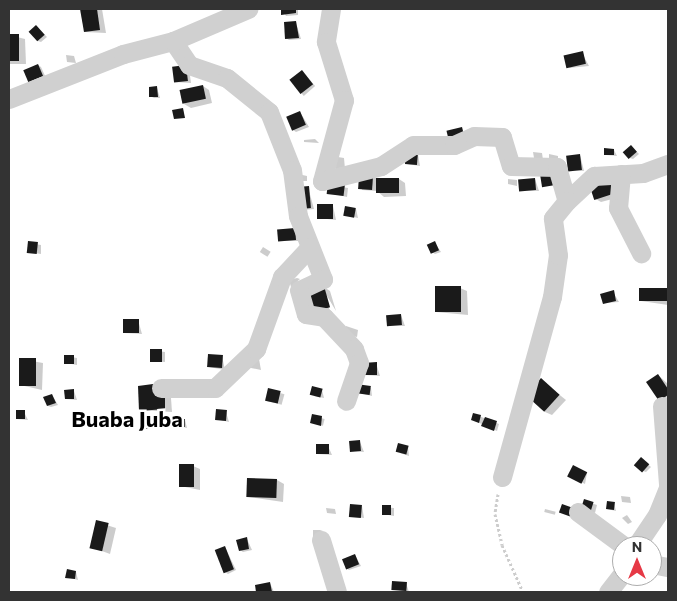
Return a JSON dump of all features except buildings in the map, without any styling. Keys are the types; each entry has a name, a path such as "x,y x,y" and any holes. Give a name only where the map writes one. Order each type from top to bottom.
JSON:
{"street":[{"path":"9,99 123,54 173,41 248,9"},
{"path":"331,9 326,42 344,100 322,181 381,166 413,145 454,145 474,136 502,137 511,166 558,167 567,201"},
{"path":"173,41 189,65 228,78 269,112 292,170 298,216 323,279 299,290 306,314 324,317 354,349 359,363 346,401"},
{"path":"502,476 552,297 558,255 553,218 567,201 594,176 622,174 668,164"},
{"path":"622,174 618,208 641,253"},
{"path":"161,388 215,388 256,349 282,277 310,247"},
{"path":"662,406 668,484"},
{"path":"643,536 658,515 668,488"},
{"path":"578,512 612,537"},
{"path":"321,540 338,592"}],"path":[{"path":"502,476 495,514 502,545 523,592"}],"district":[{"name":"Buaba Juba","path":"127,419"}]}
